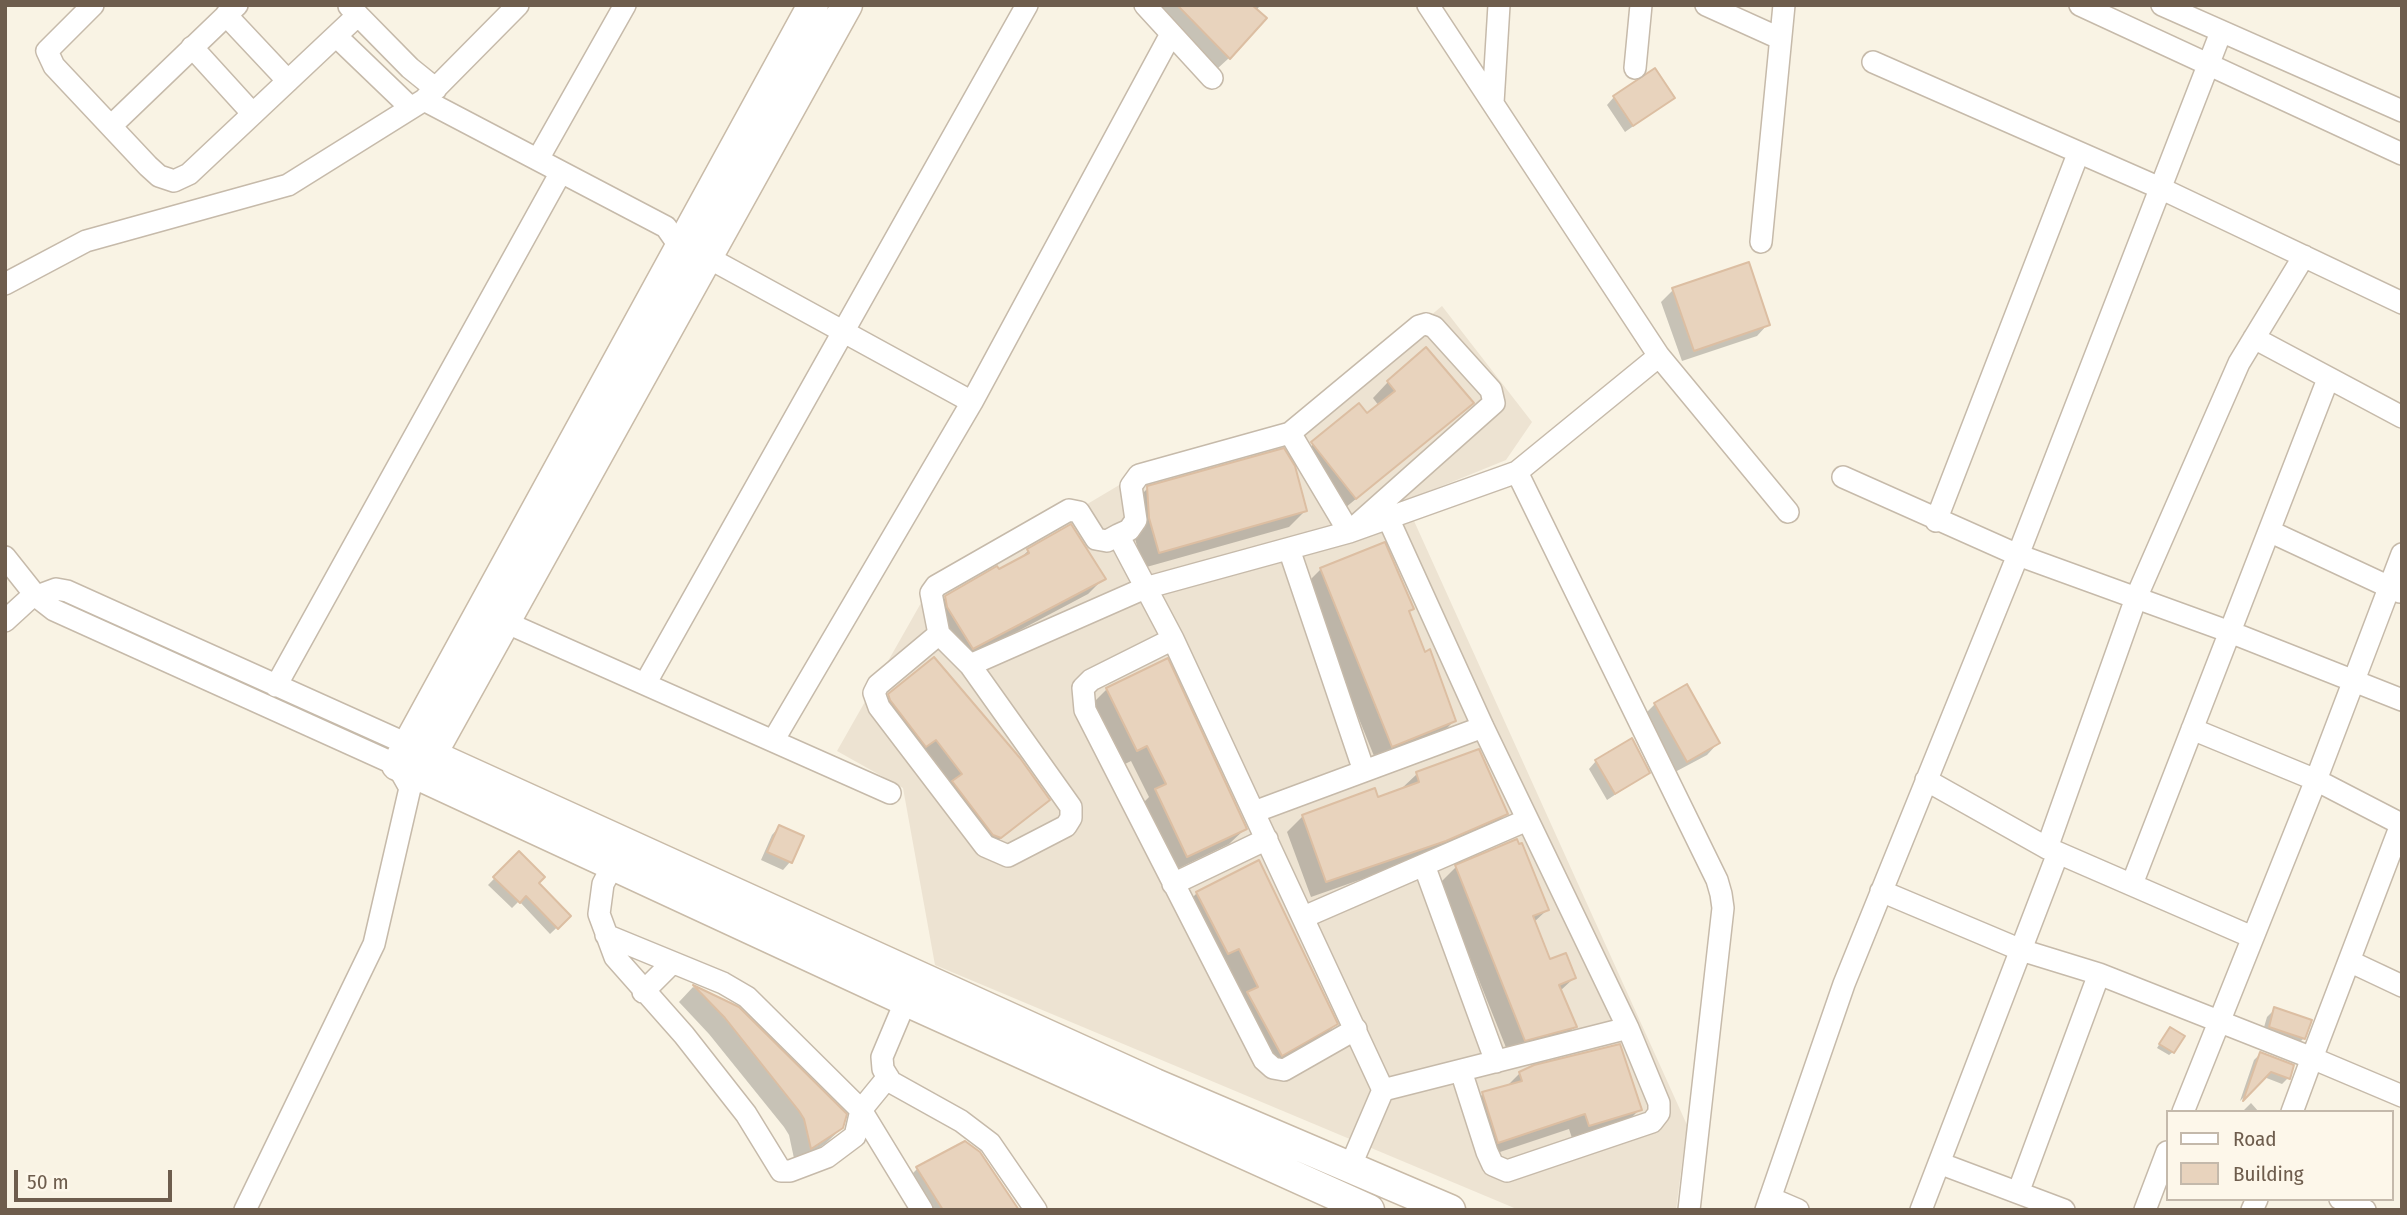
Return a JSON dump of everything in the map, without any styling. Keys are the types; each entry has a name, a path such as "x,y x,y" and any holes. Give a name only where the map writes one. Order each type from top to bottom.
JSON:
{"street":[{"path":"93,5 47,51 54,66 110,126 159,176 174,181 189,174 336,36 354,10 410,68 424,99"},
{"path":"5,284 86,241 288,185 424,99 518,5"},
{"path":"537,159 625,5"},
{"path":"413,765 505,622 694,252 813,5"},
{"path":"245,1210 374,944 413,765 694,252 847,5"},
{"path":"645,684 1027,5"},
{"path":"1145,5 1212,78"},
{"path":"1428,5 1659,356 1788,512"},
{"path":"1493,103 1499,5"},
{"path":"1635,68 1642,5"},
{"path":"1706,5 1779,38"},
{"path":"1760,242 1784,5"},
{"path":"2080,5 2402,154"},
{"path":"2162,5 2402,111"},
{"path":"110,126 231,10 288,81"},
{"path":"1798,1210 1768,1204 1844,984 2018,555 2221,32"},
{"path":"773,741 972,402 1171,34"},
{"path":"336,36 424,99 666,227 694,252 844,330 972,402"},
{"path":"192,47 253,114"},
{"path":"1873,62 2160,188 2402,303"},
{"path":"1936,521 2078,154"},
{"path":"276,686 561,172"},
{"path":"1921,1210 2021,950 2136,598 2239,363 2304,256"},
{"path":"939,634 878,685 874,693 879,707 985,846 1008,856 1066,827 1071,818 1071,807 970,665 939,634 930,600 936,586 1069,510 1079,512 1096,539 1107,541 1129,530 1136,520 1131,486 1139,475 1290,433 1419,326 1434,327 1491,390 1494,403 1349,532"},
{"path":"2254,338 2402,417"},
{"path":"970,665 1145,588 1349,532 1517,472 1659,356"},
{"path":"2132,884 2328,379"},
{"path":"1290,433 1349,532"},
{"path":"1517,472 1717,880 1721,894 1723,908 1689,1210"},
{"path":"1843,477 1936,521 2018,555 2230,632 2402,700"},
{"path":"1388,518 1483,727 1628,1028 1659,1102 1659,1113 1652,1122 1507,1171 1493,1166 1461,1071"},
{"path":"2269,531 2395,590"},
{"path":"1118,535 1173,639 1383,1090 1350,1167"},
{"path":"1289,549 1364,771"},
{"path":"2184,1110 2353,682 2395,590 2402,554"},
{"path":"5,557 36,596 65,616 617,854 912,989 1369,1210"},
{"path":"5,621 24,602 36,596 56,589 67,591 276,686 413,765"},
{"path":"505,622 890,793"},
{"path":"1173,639 1091,680 1083,688 1085,710 1264,1060 1273,1068 1284,1070 1356,1029"},
{"path":"1254,812 1483,727"},
{"path":"2192,729 2316,780 2401,823 2293,1110"},
{"path":"1926,780 2053,851 2252,937"},
{"path":"1304,917 1527,820"},
{"path":"1173,884 1266,839"},
{"path":"617,854 603,884 599,914 615,957 643,992 684,1035 746,1114 781,1171 790,1171 827,1157 855,1136 861,1110 888,1077"},
{"path":"1424,865 1496,1062"},
{"path":"1881,891 2021,950 2099,974 2402,1096"},
{"path":"606,935 671,964 723,982 747,997 861,1110 922,1210"},
{"path":"2349,961 2402,986"},
{"path":"643,992 671,964"},
{"path":"2019,1190 2099,974"},
{"path":"912,989 882,1058 888,1077 910,1094 961,1121 990,1143 1036,1210"},
{"path":"912,989 1154,1084 1450,1210"},
{"path":"1383,1090 1628,1028"},
{"path":"2145,1210 2166,1155"},
{"path":"1939,1163 2019,1190 2063,1210"},
{"path":"2345,1201 2365,1210"}],"shaded area":[{"path":"1442,306 1532,422 1506,460 1405,501 1687,1125 1676,1210 1519,1210 935,965 903,788 837,751 921,603 1121,484 1292,431"}],"building":[{"path":"1177,5 1252,5 1267,18 1230,59"},
{"path":"1655,68 1675,98 1633,126 1613,96"},
{"path":"1749,262 1770,325 1694,351 1672,288"},
{"path":"1426,347 1474,403 1356,499 1311,442 1359,403 1367,413 1395,391 1387,381"},
{"path":"1284,448 1295,466 1307,511 1159,553 1149,518 1147,486"},
{"path":"1071,524 1106,579 973,649 947,607 945,596 997,566 999,569 1029,553 1027,549"},
{"path":"1385,542 1414,609 1409,611 1425,652 1430,649 1456,721 1392,747 1320,568"},
{"path":"934,657 1020,758 1050,800 1001,838 993,835 952,781 962,774 936,740 926,747 890,700 888,694"},
{"path":"1168,658 1247,829 1187,857 1155,789 1166,784 1147,746 1137,751 1106,688"},
{"path":"1687,684 1720,743 1687,762 1654,703"},
{"path":"1632,738 1650,773 1615,794 1595,760"},
{"path":"1479,749 1508,814 1446,841 1326,882 1302,815 1375,788 1378,797 1419,782 1416,772"},
{"path":"779,825 804,836 792,863 767,852"},
{"path":"1517,839 1519,844 1522,843 1549,910 1533,916 1550,959 1566,953 1576,978 1559,985 1577,1027 1525,1041 1455,865"},
{"path":"519,851 545,877 539,883 571,916 558,929 526,896 520,903 493,877"},
{"path":"1259,860 1338,1024 1282,1056 1247,992 1258,987 1239,949 1228,954 1196,892"},
{"path":"693,985 739,1007 847,1114 843,1128 811,1149 804,1119 799,1111 725,1018"},
{"path":"2274,1007 2312,1020 2305,1039 2269,1027"},
{"path":"2170,1027 2185,1036 2174,1053 2159,1044"},
{"path":"1620,1044 1642,1110 1589,1126 1585,1114 1498,1143 1482,1092 1522,1081 1519,1072 1534,1065"},
{"path":"2260,1052 2294,1065 2290,1079 2271,1072 2243,1101"},
{"path":"965,1141 980,1152 1019,1210 943,1210 916,1167"}]}
